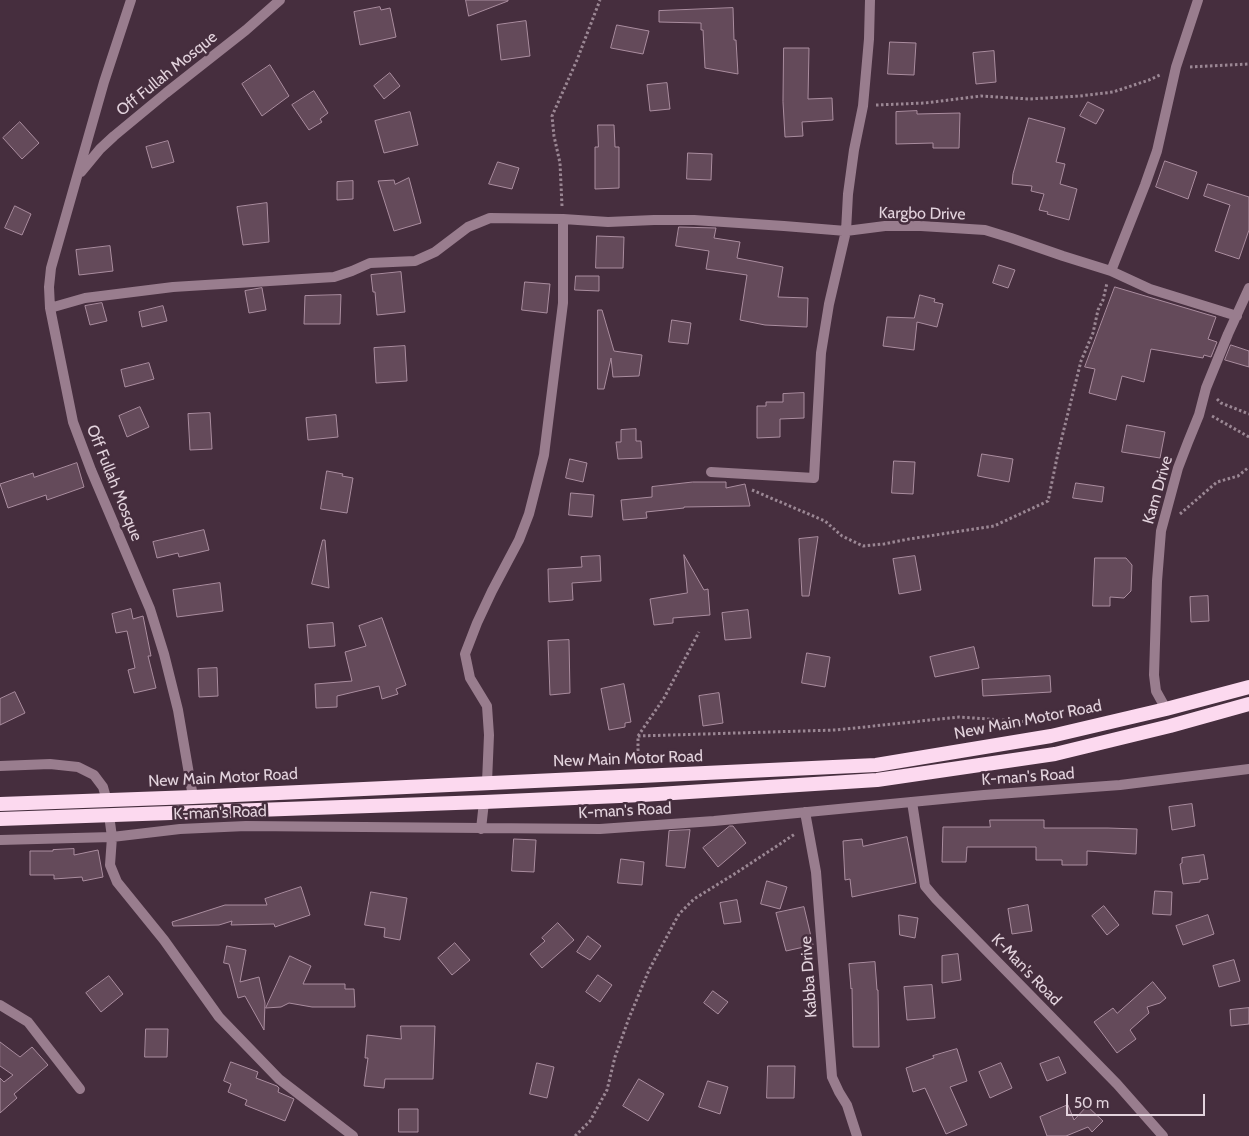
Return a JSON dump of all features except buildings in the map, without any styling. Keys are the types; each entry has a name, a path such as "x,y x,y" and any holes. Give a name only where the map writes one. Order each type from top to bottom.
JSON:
{"highway":[{"name":"New Main Motor Road","path":"0,804 107,801 876,765 1051,736 1249,687"},
{"name":"New Main Motor Road","path":"0,819 642,795 877,780 1055,754 1170,726 1249,704"}],"street":[{"name":"Off Fullah Mosque","path":"131,0 104,82 51,268 49,287 50,308 73,422 91,470 150,609 164,654 178,710 193,797"},
{"name":"Off Fullah Mosque","path":"78,176 114,136 246,30 280,0"},
{"path":"711,472 814,478 822,353 829,304 846,231 848,194 863,106 869,39 870,0"},
{"path":"1111,271 1157,151 1176,68 1198,0"},
{"name":"Kargbo Drive","path":"50,308 85,298 173,287 334,277 352,272 370,263 415,261 436,252 468,227 490,218 608,222 694,220 846,231 885,226 985,230 1111,271 1150,289 1237,316"},
{"path":"487,782 489,735 487,706 470,678 465,654 476,623 522,532 529,514 544,455 563,302 563,219"},
{"name":"Kam Drive","path":"1166,709 1156,691 1154,675 1157,581 1161,531 1178,468 1200,410 1206,388 1249,288"},
{"path":"0,766 50,764 78,767 94,775 103,787 107,801"},
{"name":"K-man's Road","path":"0,840 112,837 180,829 246,826 600,829 714,821 984,795 1120,785 1249,769"},
{"path":"481,829 484,802"},
{"name":"K-Man's Road","path":"912,802 925,886 942,906 1117,1084 1163,1136"},
{"path":"308,808 308,826"},
{"name":"Kabba Drive","path":"805,812 816,872 832,1077 838,1092 847,1105 857,1136"},
{"path":"108,816 112,837 110,865 117,882 164,940 219,1017 279,1079 353,1136"},
{"path":"0,1005 28,1022 80,1089"}],"path":[{"path":"563,219 560,163 552,116 578,60 600,0"},
{"path":"863,106 924,103 981,96 1030,99 1088,95 1113,92 1149,80 1176,68 1249,64"},
{"path":"746,487 825,521 842,536 863,546 994,526 1048,501 1081,361 1093,333 1098,310 1103,300 1111,271"},
{"path":"1206,388 1221,403 1249,414"},
{"path":"1200,410 1249,437"},
{"path":"1161,531 1217,482 1238,476 1249,467"},
{"path":"639,777 638,736 664,698 699,632"},
{"path":"638,736 836,730 959,717 1044,722 1051,736"},
{"path":"575,1136 590,1122 607,1090 615,1057 629,1018 649,970 679,914 694,899 807,826"}]}
